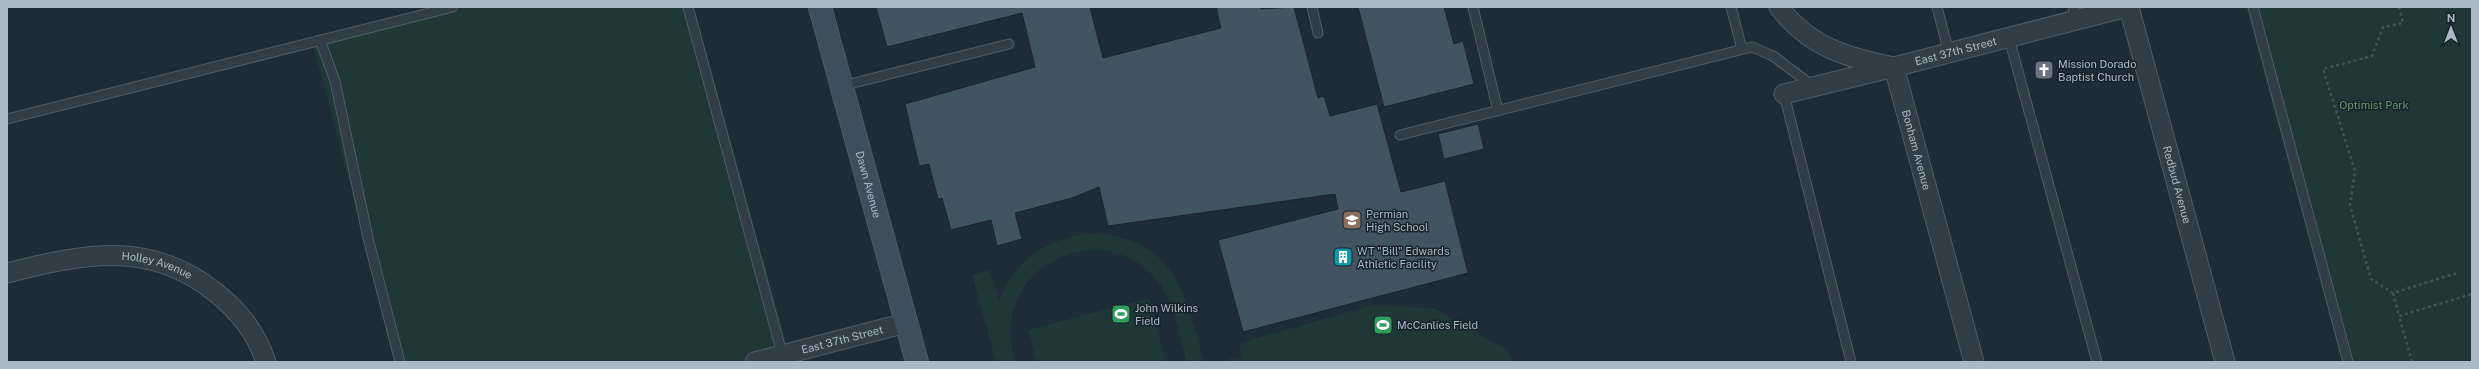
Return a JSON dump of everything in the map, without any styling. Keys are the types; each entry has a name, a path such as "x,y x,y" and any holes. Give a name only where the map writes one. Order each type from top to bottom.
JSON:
{"street":[{"name":"Dawn Avenue","path":"820,7 917,362"},
{"path":"1779,7 1802,31 1820,44 1840,54 1894,67"},
{"name":"East 37th Street","path":"1784,94 2009,38 2075,14 2128,7"},
{"name":"Redbud Avenue","path":"2128,7 2224,362"},
{"name":"Bonham Avenue","path":"1894,67 1974,362"},
{"name":"Holley Avenue","path":"7,273 60,260 92,256 119,254 158,260 189,273 224,299 250,329 266,362"},
{"name":"East 37th Street","path":"755,362 783,358 906,323"}],"lane":[{"path":"7,119 453,7"},
{"path":"688,7 783,358"},
{"path":"1312,7 1318,33"},
{"path":"1473,7 1498,110"},
{"path":"1731,7 1742,49"},
{"path":"1937,7 1949,53"},
{"path":"2253,7 2348,362"},
{"path":"2009,38 2097,362"},
{"path":"320,40 335,81 368,238 400,362"},
{"path":"842,86 1009,44"},
{"path":"1400,135 1752,47 1773,56 1814,86"},
{"path":"1784,94 1851,362"}],"path":[{"path":"2399,7 2403,23 2383,27 2372,56 2323,69 2355,171 2350,205 2371,279 2393,293 2412,362"},
{"path":"2393,293 2457,273"},
{"path":"2399,316 2472,294"}],"green space":[{"path":"440,7 694,7 789,353 755,362 396,362 312,40"},
{"name":"Optimist Park","path":"2246,7 2472,7 2472,362 2342,362"},
{"path":"1083,234 1113,236 1137,243 1156,255 1170,270 1181,289 1190,311 1204,362 1187,362 1172,307 1162,287 1155,278 1139,263 1120,254 1099,250 1079,252 1059,258 1041,269 1026,284 1013,310 1012,317 1011,340 1015,362 996,362 972,275 990,270 999,300 1013,275 1032,256 1055,242"},
{"name":"John Wilkins Field","path":"1149,298 1166,362 1037,362 1028,330"},
{"name":"McCanlies Field","path":"1369,306 1434,308 1507,350 1513,362 1228,362 1228,359 1241,357 1240,343"}],"building":[{"name":"Permian High School","path":"876,7 1090,7 1103,58 1221,28 1216,7 1261,7 1261,9 1294,7 1318,98 1324,96 1330,116 1377,104 1401,192 1445,181 1468,273 1243,332 1218,240 1338,209 1335,194 1108,226 1099,187 1072,198 1015,213 1022,239 997,246 991,220 951,230 942,198 938,199 929,164 919,166 905,104 1035,67 1022,13 887,47"},
{"path":"1358,7 1444,7 1454,44 1463,41 1474,84 1384,107"},
{"path":"1478,124 1484,149 1444,159 1438,134"}],"place":[{"name":"Mission Dorado Baptist Church","path":"2044,70"},
{"name":"Permian High School","path":"1352,220"},
{"name":"WT \"Bill\" Edwards Athletic Facility","path":"1343,257"},
{"name":"John Wilkins Field","path":"1121,314"},
{"name":"McCanlies Field","path":"1383,325"}]}
